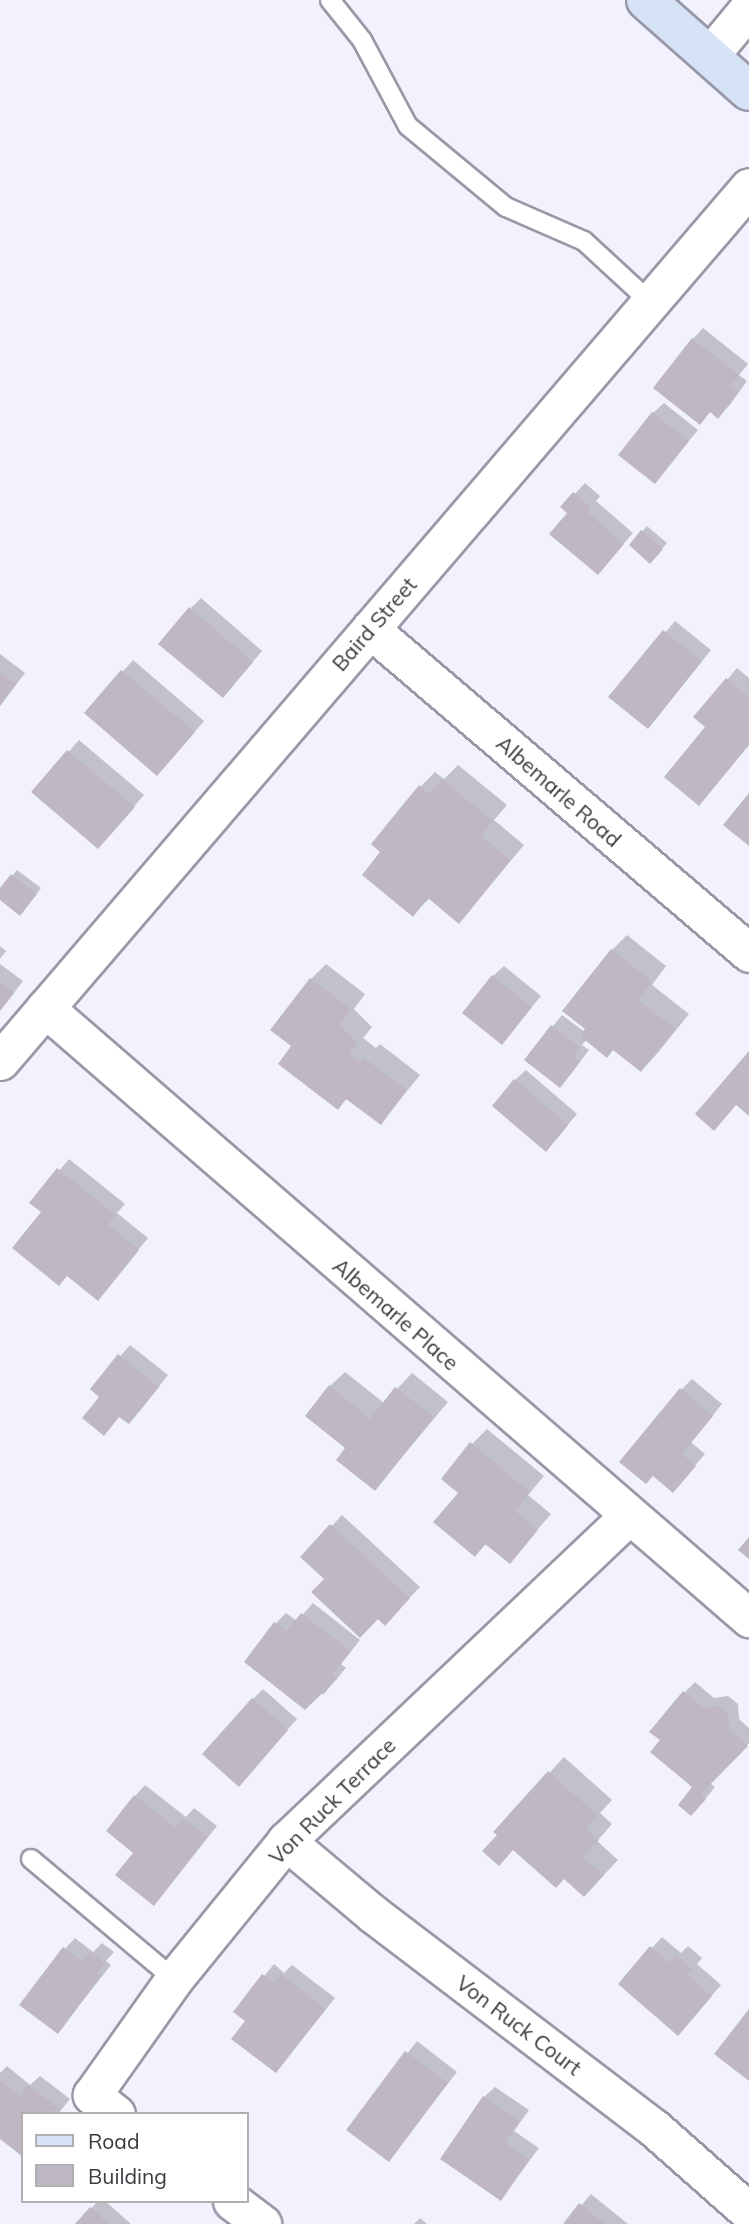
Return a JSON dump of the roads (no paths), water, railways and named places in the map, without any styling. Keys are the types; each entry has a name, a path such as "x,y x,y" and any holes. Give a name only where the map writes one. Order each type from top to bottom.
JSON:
{"street":[{"path":"665,6 710,55 749,90"},
{"path":"710,55 749,8"},
{"name":"Baird Street","path":"0,1061 749,187"},
{"name":"Albemarle Road","path":"370,629 749,953"},
{"name":"Albemarle Place","path":"44,1008 749,1618"},
{"name":"Von Ruck Terrace","path":"113,2112 92,2095 174,1979 286,1841 629,1516"},
{"name":"Von Ruck Court","path":"286,1841 373,1914 654,2128 749,2212"},
{"path":"235,2203 262,2224"}],"lane":[{"path":"330,0 362,40 408,126 506,207 584,241 650,302"},
{"path":"739,0 749,8"},
{"path":"31,1859 174,1979"}]}
